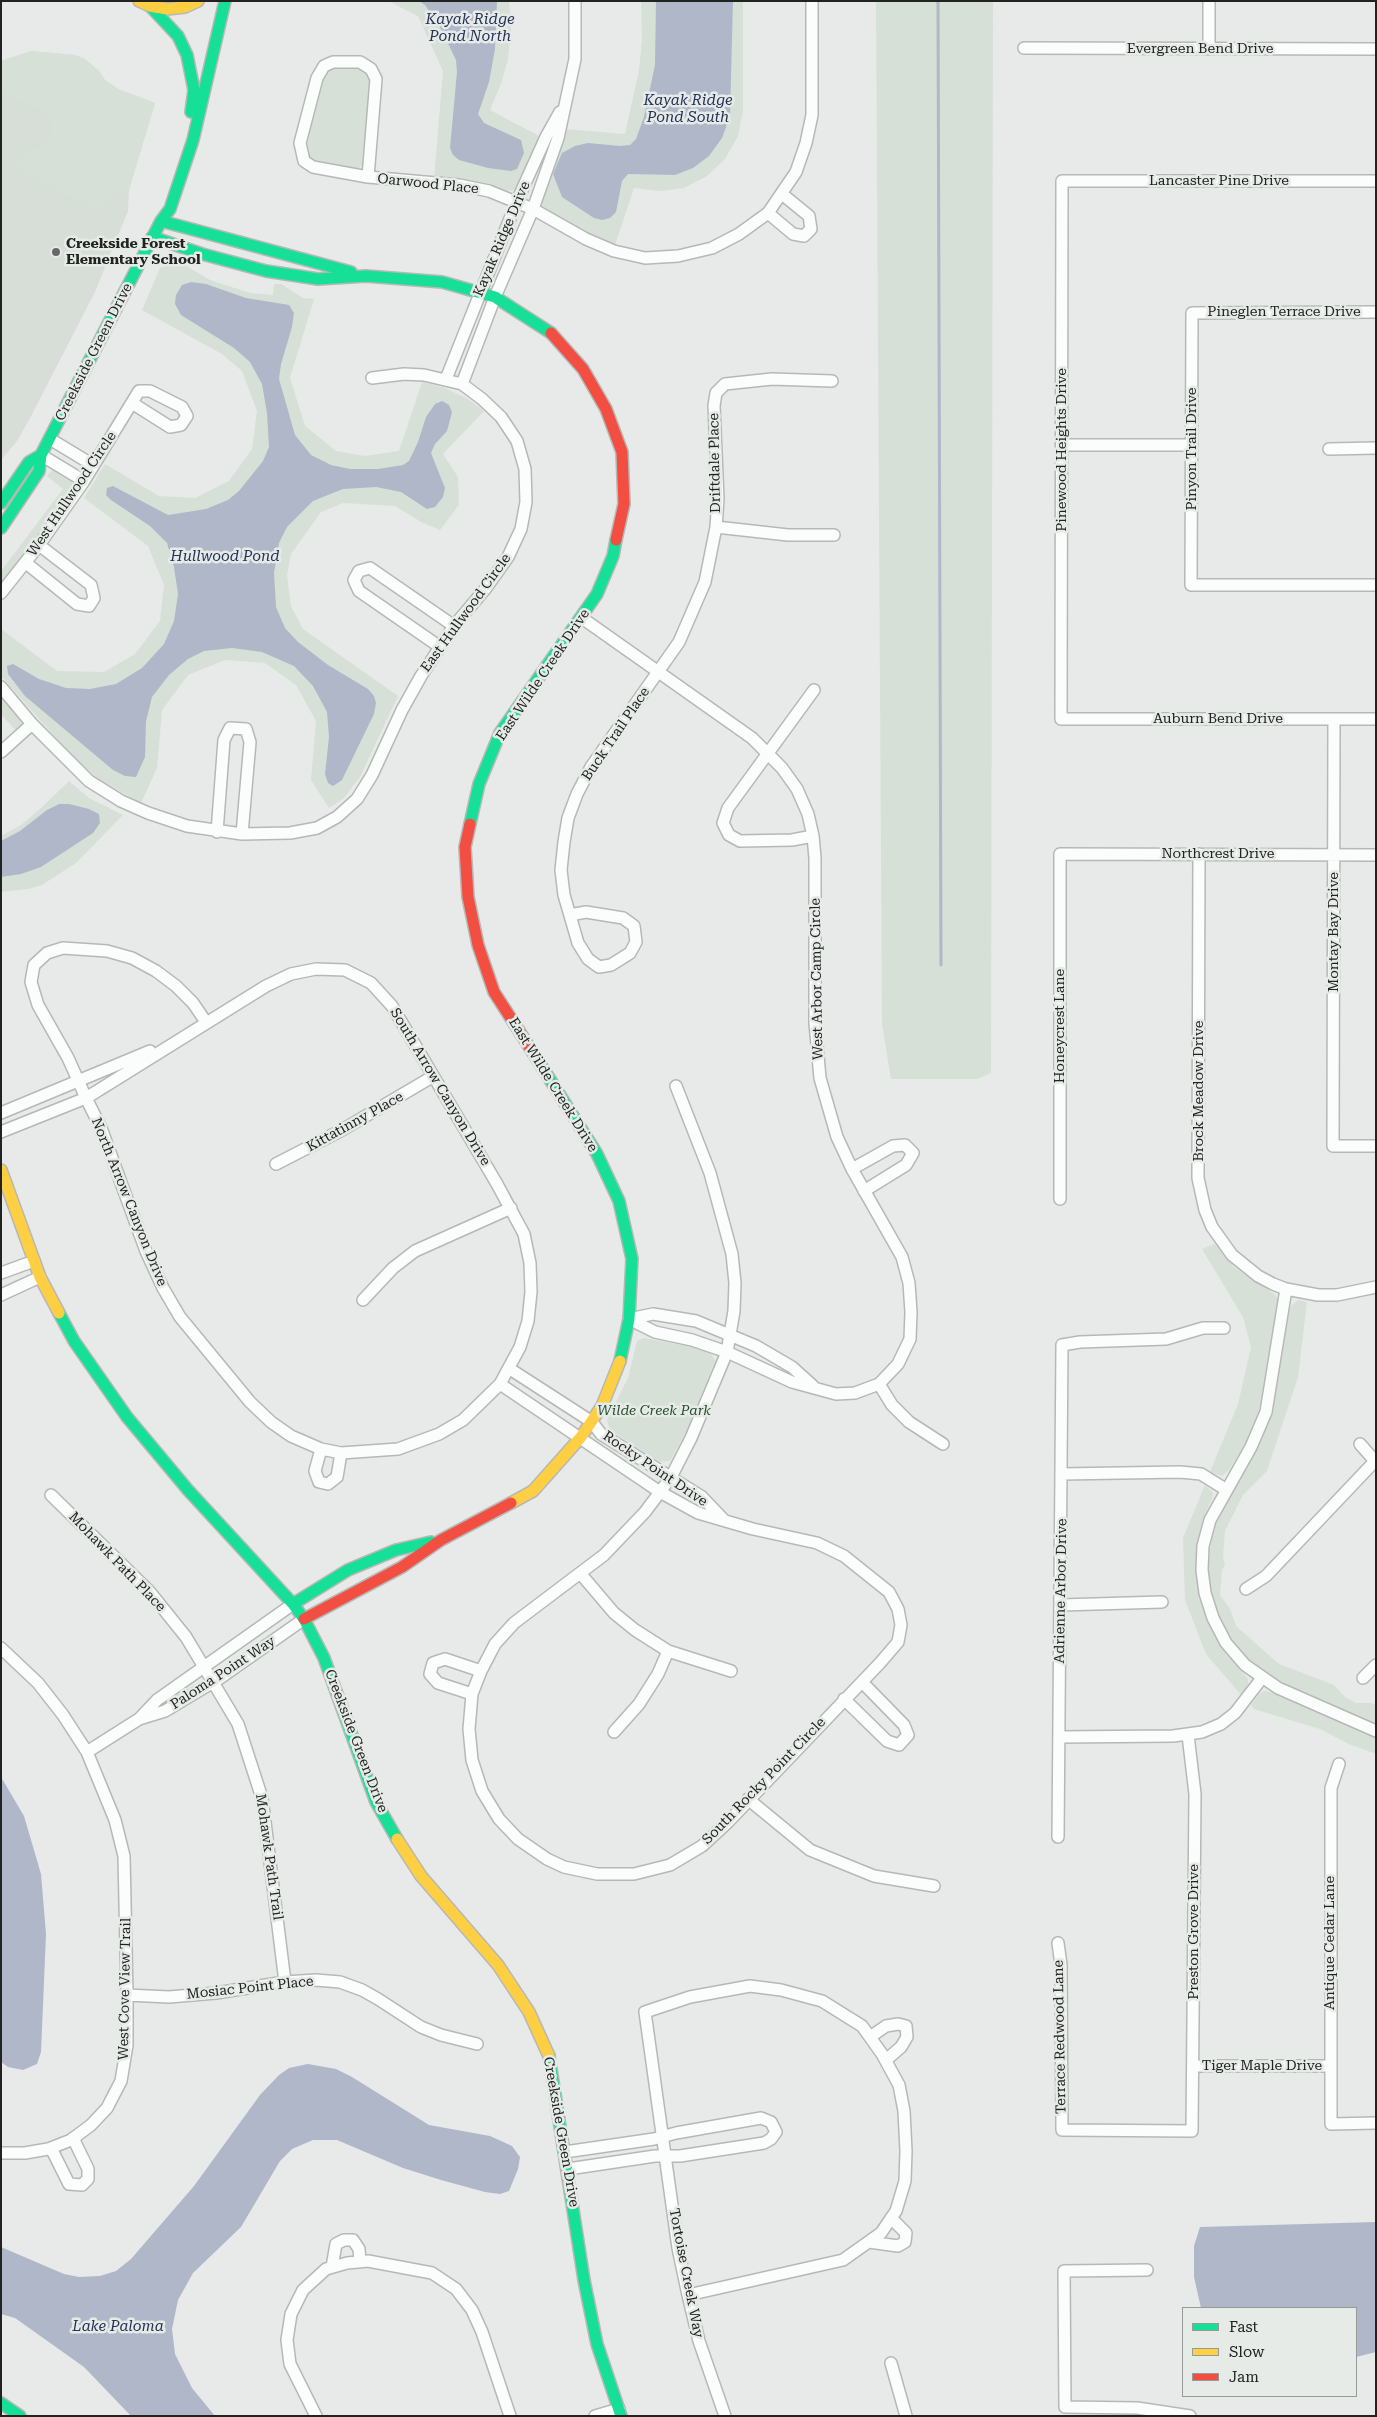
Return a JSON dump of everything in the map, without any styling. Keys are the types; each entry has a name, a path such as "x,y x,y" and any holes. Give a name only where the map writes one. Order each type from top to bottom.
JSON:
{"street":[{"path":"144,4 176,8 198,1"},
{"name":"Creekside Green Drive","path":"1,528 39,471 41,455 152,237 170,209 190,151 225,1"},
{"name":"Kayak Ridge Drive","path":"462,384 533,209 558,138 575,59 575,1"},
{"name":"Oarwood Place","path":"368,177 376,79 371,69 360,62 334,62 324,66 317,78 300,143 300,152 304,161 313,167 368,177 459,186 488,191 517,201 586,239 614,251 645,258 678,256 712,248 740,234 768,213 796,172 806,144 812,115 812,1"},
{"path":"1209,1 1209,49"},
{"name":"Creekside Green Drive","path":"144,4 172,30 183,46 191,65 194,90 186,132 161,206 161,221"},
{"name":"Evergreen Bend Drive","path":"1024,48 1376,49"},
{"name":"Kayak Ridge Drive","path":"446,379 479,292 517,201 546,137 566,102"},
{"name":"Lancaster Pine Drive","path":"1062,181 1376,181"},
{"name":"Pinewood Heights Drive","path":"1061,719 1062,181"},
{"path":"768,213 793,234 804,236 811,229 809,216 782,194"},
{"name":"East Wilde Creek Drive","path":"161,221 366,276"},
{"name":"East Wilde Creek Drive","path":"152,237 202,254 266,271 318,279 366,276 442,282 496,297 550,333 583,369 606,409 622,452 624,504 613,556 597,594 582,618 500,733 479,784 465,848 468,897 478,945 494,992 597,1154 619,1201 632,1259 629,1319 620,1364 602,1406 581,1437 533,1491 441,1540"},
{"name":"Pineglen Terrace Drive","path":"1192,313 1376,312"},
{"name":"Pinyon Trail Drive","path":"1192,313 1191,585 1376,585"},
{"name":"East Hullwood Circle","path":"242,834 290,833 317,828 338,817 357,799 372,775 402,710 440,647 508,557 521,528 526,502 525,469 517,441 501,418 462,384 446,379 404,374 372,378"},
{"name":"Driftdale Place","path":"660,671 679,642 705,582 716,527 718,499 714,406 716,393 725,384 772,379 832,381"},
{"name":"West Hullwood Circle","path":"1,593 26,563 84,480 139,391 150,391 182,407 187,416 181,425 170,427 132,403"},
{"path":"50,439 94,465"},
{"path":"1062,445 1192,445"},
{"path":"1329,449 1376,448"},
{"path":"41,455 84,480"},
{"name":"Creekside Green Drive","path":"1,503 29,462 41,455"},
{"path":"716,527 788,535 834,535"},
{"path":"26,563 77,604 89,606 94,598 91,586 39,545"},
{"path":"440,647 359,591 354,580 359,571 370,568 454,626"},
{"name":"West Arbor Camp Circle","path":"582,618 660,671 752,738 768,752 797,789 808,814 813,836 816,1051 827,1107 837,1137 852,1169 902,1257 909,1283 911,1312 910,1339 898,1364 880,1384 855,1393 836,1394 792,1382 727,1352 692,1340 655,1332 629,1319"},
{"name":"Buck Trail Place","path":"570,915 586,912 623,918 634,926 636,942 630,953 611,966 599,967 588,959 578,943 564,895 561,870 568,818 577,794 591,767 660,671"},
{"path":"1,686 32,724 89,781 121,801 186,826 217,832 242,834 250,742 246,729 230,728 224,740 217,832"},
{"path":"813,836 792,840 740,841 729,835 723,822 728,808 814,690"},
{"name":"Auburn Bend Drive","path":"1061,719 1376,719"},
{"name":"Montay Bay Drive","path":"1334,719 1333,1146 1376,1146"},
{"path":"1,752 32,724"},
{"name":"Northcrest Drive","path":"1060,854 1376,855"},
{"name":"Honeycrest Lane","path":"1060,854 1060,1199"},
{"name":"Brock Meadow Drive","path":"1199,854 1198,1178 1201,1194 1212,1226 1232,1254 1258,1276 1286,1289 1310,1294 1336,1295 1376,1287"},
{"name":"North Arrow Canyon Drive","path":"206,1022 193,1003 176,986 156,971 132,958 85,948 63,948 47,953 34,966 31,982 38,1005 101,1128 146,1251 162,1288 180,1317 257,1408 291,1436 321,1449 341,1453 398,1449 439,1434 463,1420 500,1384 510,1369"},
{"name":"South Arrow Canyon Drive","path":"1,1132 86,1098 206,1022 266,986 291,974 316,969 345,970 371,983 392,1006 432,1077 511,1208 524,1234 530,1263 531,1292 528,1321 510,1369"},
{"name":"South Arrow Canyon Drive","path":"1,1113 179,1039"},
{"name":"Kittatinny Place","path":"276,1164 342,1130 432,1077"},
{"name":"South Rocky Point Circle","path":"676,1086 710,1173 732,1254 735,1283 734,1311 727,1352 691,1438 671,1476 660,1492 628,1532 604,1555 514,1623 495,1644 472,1694 468,1729 472,1760 482,1791 499,1819 518,1839 547,1859 564,1867 597,1874 634,1874 670,1865 702,1846 862,1682 898,1642"},
{"path":"852,1169 892,1146 905,1145 912,1153 906,1165 864,1191"},
{"name":"Creekside Green Drive","path":"1,1170 40,1277 74,1341 127,1417 188,1490 293,1604 304,1619 324,1658 376,1802 397,1839 421,1876 498,1965 529,2012 549,2054 584,2280 597,2344 620,2412"},
{"path":"363,1300 393,1268 415,1251 511,1208"},
{"path":"1,1273 34,1261"},
{"path":"1,1295 40,1277"},
{"path":"1286,1289 1266,1412 1251,1447 1225,1489 1210,1520 1203,1546 1202,1570 1205,1593 1212,1618 1226,1643 1245,1665 1278,1688 1376,1731"},
{"path":"629,1319 653,1314 696,1321 756,1346 792,1367 817,1389"},
{"name":"Adrienne Arbor Drive","path":"1058,1837 1062,1345 1080,1342 1166,1339 1203,1328 1224,1328"},
{"name":"Rocky Point Drive","path":"510,1369 592,1422 601,1434 702,1497 724,1520"},
{"name":"Rocky Point Drive","path":"500,1384 660,1492 698,1513 817,1543 844,1556 889,1592 900,1617 901,1625 898,1642"},
{"path":"880,1384 892,1405 909,1422 943,1444"},
{"path":"1246,1589 1266,1576 1375,1461 1360,1444"},
{"path":"321,1449 315,1471 319,1482 328,1484 337,1476 341,1453"},
{"path":"1062,1474 1201,1474 1225,1489"},
{"name":"Mohawk Path Place","path":"52,1495 149,1591 186,1637 213,1682"},
{"path":"293,1604 348,1570 396,1550 441,1540"},
{"path":"304,1619 402,1567 441,1540"},
{"path":"580,1573 614,1613 635,1630 668,1651 731,1671"},
{"path":"1061,1605 1162,1602"},
{"name":"Paloma Point Way","path":"139,1720 157,1700 293,1604"},
{"name":"Paloma Point Way","path":"87,1752 139,1720 165,1711 213,1682 304,1619"},
{"name":"West Cove View Trail","path":"1,1648 38,1683 63,1715 87,1752 115,1820 124,1856 127,1995 126,2045 121,2081 107,2108 91,2125 74,2138 51,2148 25,2153 1,2154"},
{"path":"614,1732 644,1696 658,1674 668,1651"},
{"path":"472,1694 438,1683 430,1674 433,1662 445,1659 481,1671"},
{"path":"1363,1678 1376,1665"},
{"path":"1059,1737 1188,1735 1221,1724 1235,1713 1262,1678"},
{"name":"Mohawk Path Trail","path":"213,1682 238,1724 262,1798 285,1982"},
{"path":"844,1699 887,1741 900,1745 908,1735 904,1725 862,1682"},
{"name":"Preston Grove Drive","path":"1188,1735 1195,1794 1192,2131"},
{"name":"Antique Cedar Lane","path":"1339,1764 1331,1788 1331,2124 1376,2124"},
{"path":"748,1799 810,1850 874,1876 934,1886"},
{"name":"Terrace Redwood Lane","path":"1058,1943 1061,1965 1062,2130 1192,2131"},
{"name":"Mosiac Point Place","path":"127,1995 188,1995 285,1982 316,1980 340,1982 362,1990 421,2027 441,2035 478,2044"},
{"name":"Tortoise Creek Way","path":"725,2416 708,2369 688,2296 665,2156 645,2012 690,1997 750,1986 781,1990 822,2001 862,2026 870,2037"},
{"path":"688,2296 843,2260 881,2233 896,2211 905,2181 904,2111 899,2084 886,2060 870,2037 886,2026 898,2024 906,2026 907,2037 901,2047 886,2060"},
{"name":"Tiger Maple Drive","path":"1194,2066 1330,2066"},
{"path":"565,2152 761,2118 771,2122 776,2132 771,2139 764,2143 680,2156 665,2156 568,2169"},
{"path":"51,2148 69,2184 82,2185 88,2179 88,2169 74,2138"},
{"path":"869,2242 898,2246 905,2242 906,2233 891,2218"},
{"path":"329,2268 336,2244 344,2240 353,2240 359,2250 360,2262"},
{"path":"316,2416 290,2364 287,2340 291,2314 303,2290 329,2268 360,2262 390,2264 432,2274 456,2289 472,2310 479,2325 510,2416"},
{"path":"1147,2270 1064,2271 1065,2407 1137,2408 1190,2416"},
{"path":"891,2362 906,2416"},
{"path":"1,2403 20,2416"},
{"path":"595,2416 620,2412"}],"shaded area":[{"name":"Creekside Forest Elementary School","path":"31,51 75,55 85,59 99,71 105,80 118,89 155,103 129,190 128,211 95,292 30,418 17,441 1,460 1,61"}],"green space":[{"path":"388,1 509,1 511,29 508,59 501,84 490,110 541,137 515,190 504,191 481,185 434,179 443,71 418,16"},
{"name":"Kayak Ridge Pond South","path":"641,1 743,1 743,111 738,136 725,159 707,176 684,188 660,191 634,188 615,245 587,234 546,210 541,204 564,129 625,134 639,70 642,39"},
{"path":"876,1 993,1 991,1073 977,1079 891,1079 882,1024"},
{"path":"31,51 75,55 85,59 99,71 105,80 118,89 155,103 129,190 118,193 109,199 101,212 15,168 26,151 42,147 52,133 52,123 44,110 38,107 37,109 1,91 1,61"},
{"path":"334,67 360,68 366,72 370,82 365,161 358,170 314,162 306,151 305,145 323,76"},
{"path":"178,261 210,280 250,293 273,295 274,284 281,284 303,298 314,299 290,378 305,426 336,451 365,456 399,451 422,382 445,388 468,399 484,411 443,454 458,477 459,505 440,530 423,523 395,506 343,503 321,512 291,554 287,575 291,606 303,629 398,696 360,777 343,799 329,808 311,780 316,721 296,685 265,663 225,660 188,675 162,710 157,768 141,803 100,780 73,757 1,676 1,629 57,671 104,672 135,654 160,621 164,585 148,546 84,498 105,464 159,496 195,498 229,481 252,449 257,411 242,371 222,354 142,310 160,268"},
{"path":"54,468 70,477 73,483 72,492 1,584 1,571 63,489 47,476"},
{"path":"1,696 20,716 22,723 17,732 1,714"},
{"path":"69,781 89,798 123,815 76,863 42,885 28,889 1,892 1,836 21,825"},
{"path":"1215,1244 1235,1268 1274,1294 1278,1299 1264,1392 1256,1420 1244,1446 1228,1471 1222,1476 1210,1472 1238,1404 1251,1347 1243,1317 1202,1249"},
{"path":"1298,1300 1307,1302 1298,1377 1267,1471 1243,1495 1225,1531 1223,1556 1225,1565 1222,1570 1220,1595 1230,1609 1236,1626 1279,1664 1334,1685 1345,1697 1356,1703 1376,1705 1376,1724 1287,1685 1267,1674 1249,1660 1235,1644 1223,1625 1214,1603 1209,1581 1209,1556 1213,1533 1220,1512 1252,1458 1273,1411 1289,1308"},
{"name":"Wilde Creek Park","path":"644,1338 688,1346 711,1353 715,1361 688,1428 670,1461 660,1462 610,1430 607,1420 628,1378 637,1341"},
{"path":"1205,1485 1213,1493 1204,1516 1196,1557 1199,1597 1207,1621 1220,1644 1248,1679 1248,1686 1242,1696 1206,1654 1185,1600 1183,1538"},
{"path":"1264,1691 1376,1738 1376,1754 1349,1744 1320,1729 1254,1709 1251,1705 1259,1694"}],"water":[{"name":"Kayak Ridge Pond North","path":"419,1 497,1 495,49 489,82 478,114 484,123 521,140 524,153 517,169 511,171 488,168 459,160 453,155 450,148 457,72 456,60 439,25 425,5"},
{"name":"Kayak Ridge Pond South","path":"656,1 733,1 730,116 722,138 709,156 693,168 675,175 628,174 622,181 616,212 610,218 602,220 594,218 562,197 553,174 562,153 575,146 588,143 630,145 636,139 644,117 655,65"},
{"name":"Hullwood Pond","path":"191,282 206,284 246,298 289,305 294,313 279,379 295,435 311,455 331,465 350,469 378,469 403,465 409,461 418,442 426,417 435,404 442,401 449,405 452,412 447,431 435,444 431,453 445,488 443,497 435,507 427,509 401,492 376,487 343,489 313,501 287,527 279,543 274,573 276,607 285,628 298,642 328,665 368,689 374,696 376,703 374,714 342,780 333,786 328,783 325,774 329,737 327,712 313,686 294,666 262,652 232,648 204,651 188,659 169,675 152,697 146,721 145,757 136,777 125,776 113,770 25,696 8,674 7,666 13,664 39,679 66,688 90,689 116,684 142,668 164,644 174,621 178,594 174,567 167,543 150,526 111,500 106,495 107,488 113,486 168,515 206,509 228,500 239,491 263,461 269,447 267,413 262,384 250,362 234,348 181,315 175,304 176,295 182,285"},
{"path":"59,804 69,804 89,809 99,814 100,823 93,833 41,867 21,874 1,877 1,841 20,831 47,810"},
{"path":"1,1777 24,1816 41,1874 46,1934 41,2052 37,2064 23,2070 8,2067 1,2062"},
{"name":"Lake Paloma","path":"308,2064 336,2069 352,2077 429,2125 490,2136 512,2146 520,2157 518,2169 509,2191 500,2194 485,2192 441,2180 403,2168 337,2140 313,2140 292,2149 280,2161 241,2227 193,2273 178,2300 172,2329 175,2354 192,2388 215,2416 131,2416 84,2367 15,2318 1,2314 1,2247 64,2274 79,2277 100,2276 116,2271 131,2259 194,2186 260,2095 279,2075 289,2068"},
{"path":"1376,2222 1376,2352 1357,2357 1357,2307 1201,2307 1194,2277 1194,2246 1200,2227"}],"waterway":[{"path":"938,1 941,965"}],"traffic: fast":[{"path":"1,528 39,471 41,455 161,221 170,209 193,140 225,1"},
{"path":"150,6 178,36 187,55 194,90 191,112"},
{"path":"161,221 351,272"},
{"path":"152,237 202,254 266,271 318,279 366,276 442,282 495,297 551,333"},
{"path":"1,503 29,462 41,455"},
{"path":"470,824 479,784 500,733 597,594 613,556 616,540"},
{"path":"532,1051 597,1154 619,1201 632,1259 629,1319 620,1361"},
{"path":"59,1313 74,1341 127,1417 188,1490 293,1604 304,1619 324,1658 376,1802 397,1839"},
{"path":"293,1604 348,1570 396,1550 431,1542"},
{"path":"549,2056 584,2280 597,2344 621,2416"},
{"path":"1,2403 20,2416"}],"traffic: slow":[{"path":"139,1 150,6 167,9 185,7 198,1"},
{"path":"1,1170 40,1277 59,1313"},
{"path":"511,1503 533,1491 581,1437 602,1406 620,1361"},
{"path":"397,1839 421,1876 498,1965 529,2012 549,2056"}],"traffic: jam":[{"path":"551,333 583,369 606,409 622,452 624,504 616,540"},
{"path":"470,824 465,847 468,897 478,945 494,992 532,1051"},
{"path":"304,1619 402,1567 441,1540 511,1503"}],"place":[{"name":"Creekside Forest Elementary School","path":"56,252"}]}
